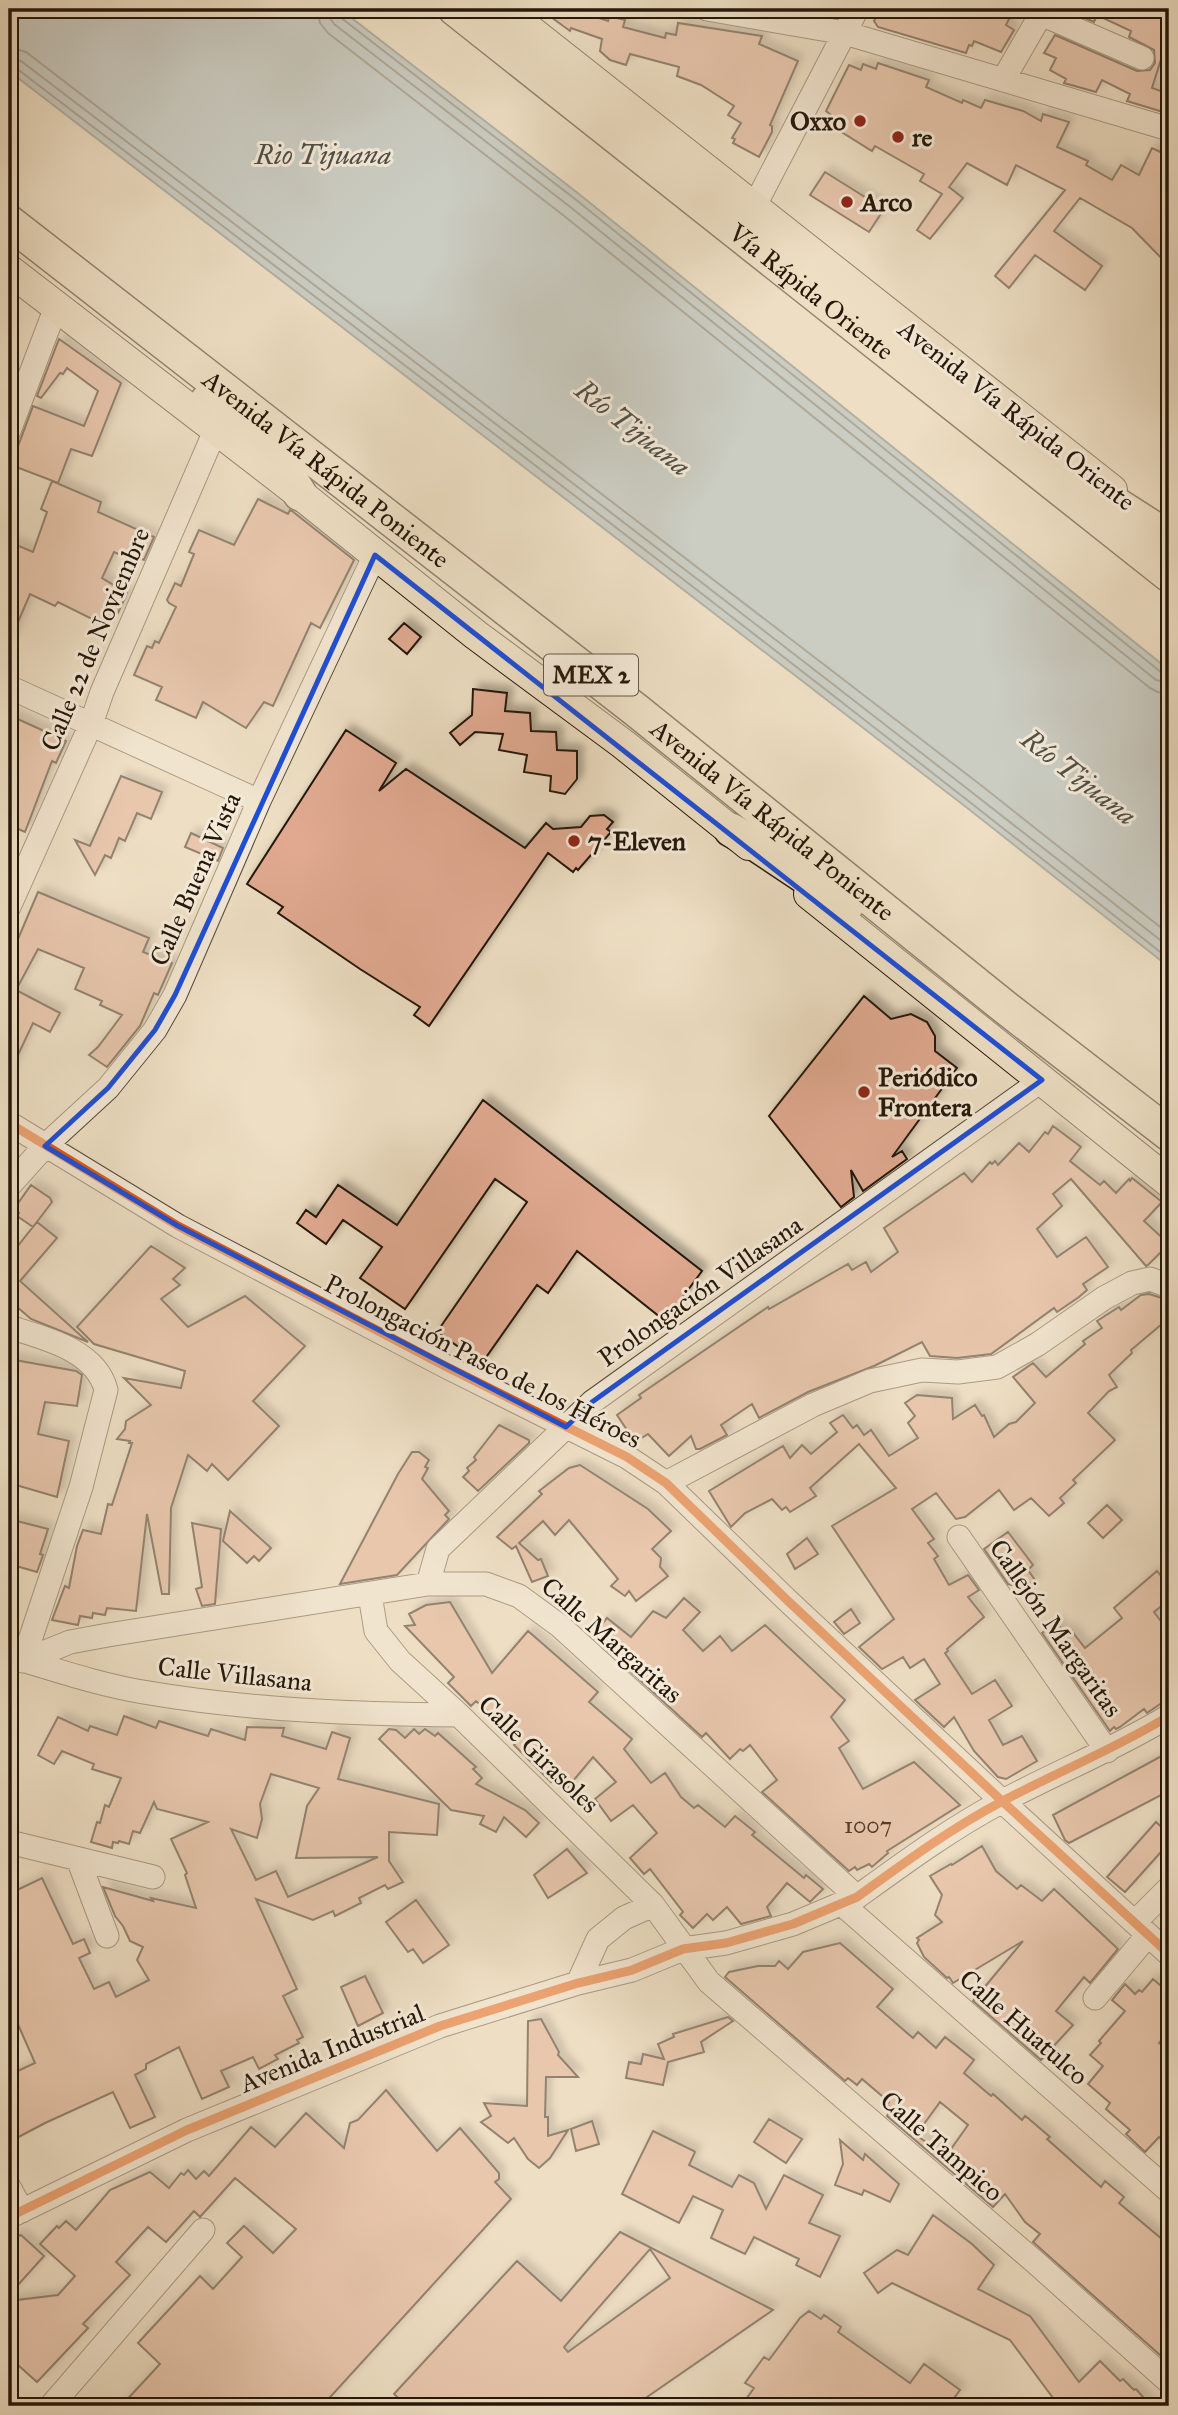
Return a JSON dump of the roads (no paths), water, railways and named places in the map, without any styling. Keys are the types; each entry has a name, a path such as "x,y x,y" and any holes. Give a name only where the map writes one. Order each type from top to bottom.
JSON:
{"highway":[{"name":"Vía Rápida Oriente","path":"455,9 1169,575"},
{"name":"Avenida Vía Rápida Poniente","path":"9,222 625,701 1006,1008 1169,1134"},
{"path":"59,260 71,281 284,469 300,494"},
{"path":"910,372 1169,537"},
{"path":"731,830 1006,1008"},
{"path":"1068,1055 1088,1080 1169,1152"}],"main road":[{"name":"Avenida Vía Rápida Oriente","path":"506,10 1169,537"},
{"name":"Avenida Vía Rápida Poniente","path":"9,270 300,494 476,635 623,744 1169,1182"}],"street":[{"path":"707,9 845,33 1169,129"},
{"path":"754,207 857,9"},
{"path":"1003,80 1042,11 1142,58"},
{"path":"9,431 56,307"},
{"name":"Calle 22 de Noviembre","path":"9,907 91,724 102,692 215,431"},
{"name":"Calle Buena Vista","path":"9,1186 44,1146 108,1087 155,1030 175,995 259,801 375,555"},
{"path":"9,687 259,801"},
{"name":"Prolongación Villasana","path":"428,1584 438,1549 592,1402 1042,1080"},
{"name":"Prolongación Paseo de los Héroes","path":"9,1123 178,1226 435,1361 627,1457 666,1483 788,1601 1169,1954"},
{"path":"666,1483 813,1405 870,1381 922,1370 958,1372 998,1367 1038,1344 1104,1298 1132,1283 1150,1279 1169,1286"},
{"path":"9,1327 78,1353 102,1376 106,1390 81,1487 16,1659"},
{"name":"Callejón Margaritas","path":"959,1537 1107,1751"},
{"name":"Calle Margaritas","path":"16,1659 70,1642 108,1635 428,1584 486,1584 519,1596 560,1626 849,1901"},
{"name":"Calle Girasoles","path":"370,1595 376,1631 400,1661 458,1714 653,1905 683,1949"},
{"name":"Calle Villasana","path":"16,1659 140,1691 225,1704 348,1714 458,1714"},
{"name":"Avenida Industrial","path":"15,2214 187,2130 440,2026 632,1969 683,1949 726,1943 793,1924 849,1901 946,1833 1002,1801 1107,1751 1169,1716"},
{"path":"9,1842 153,1877"},
{"path":"78,1858 107,1936"},
{"path":"1095,1998 1169,1888"},
{"name":"Calle Huatulco","path":"849,1901 1169,2191"},
{"path":"578,1983 598,1939 624,1918 653,1905"},
{"name":"Calle Tampico","path":"683,1949 709,1982 1035,2262 1169,2382"},
{"path":"9,2187 15,2214"},
{"path":"51,2406 202,2230"}],"water":[{"name":"Rio Tijuana","path":"9,9 340,9 579,194 1169,670 1169,967 966,807 9,71"}],"place":[{"name":"Oxxo","path":"860,121"},
{"name":"re","path":"898,137"},
{"name":"Arco","path":"847,202"},
{"name":"7-Eleven","path":"574,841"},
{"name":"Periódico Frontera","path":"864,1092"}],"water label":[{"name":"Río Tijuana","path":"633,428"},
{"name":"Río Tijuana","path":"1079,777"}]}
